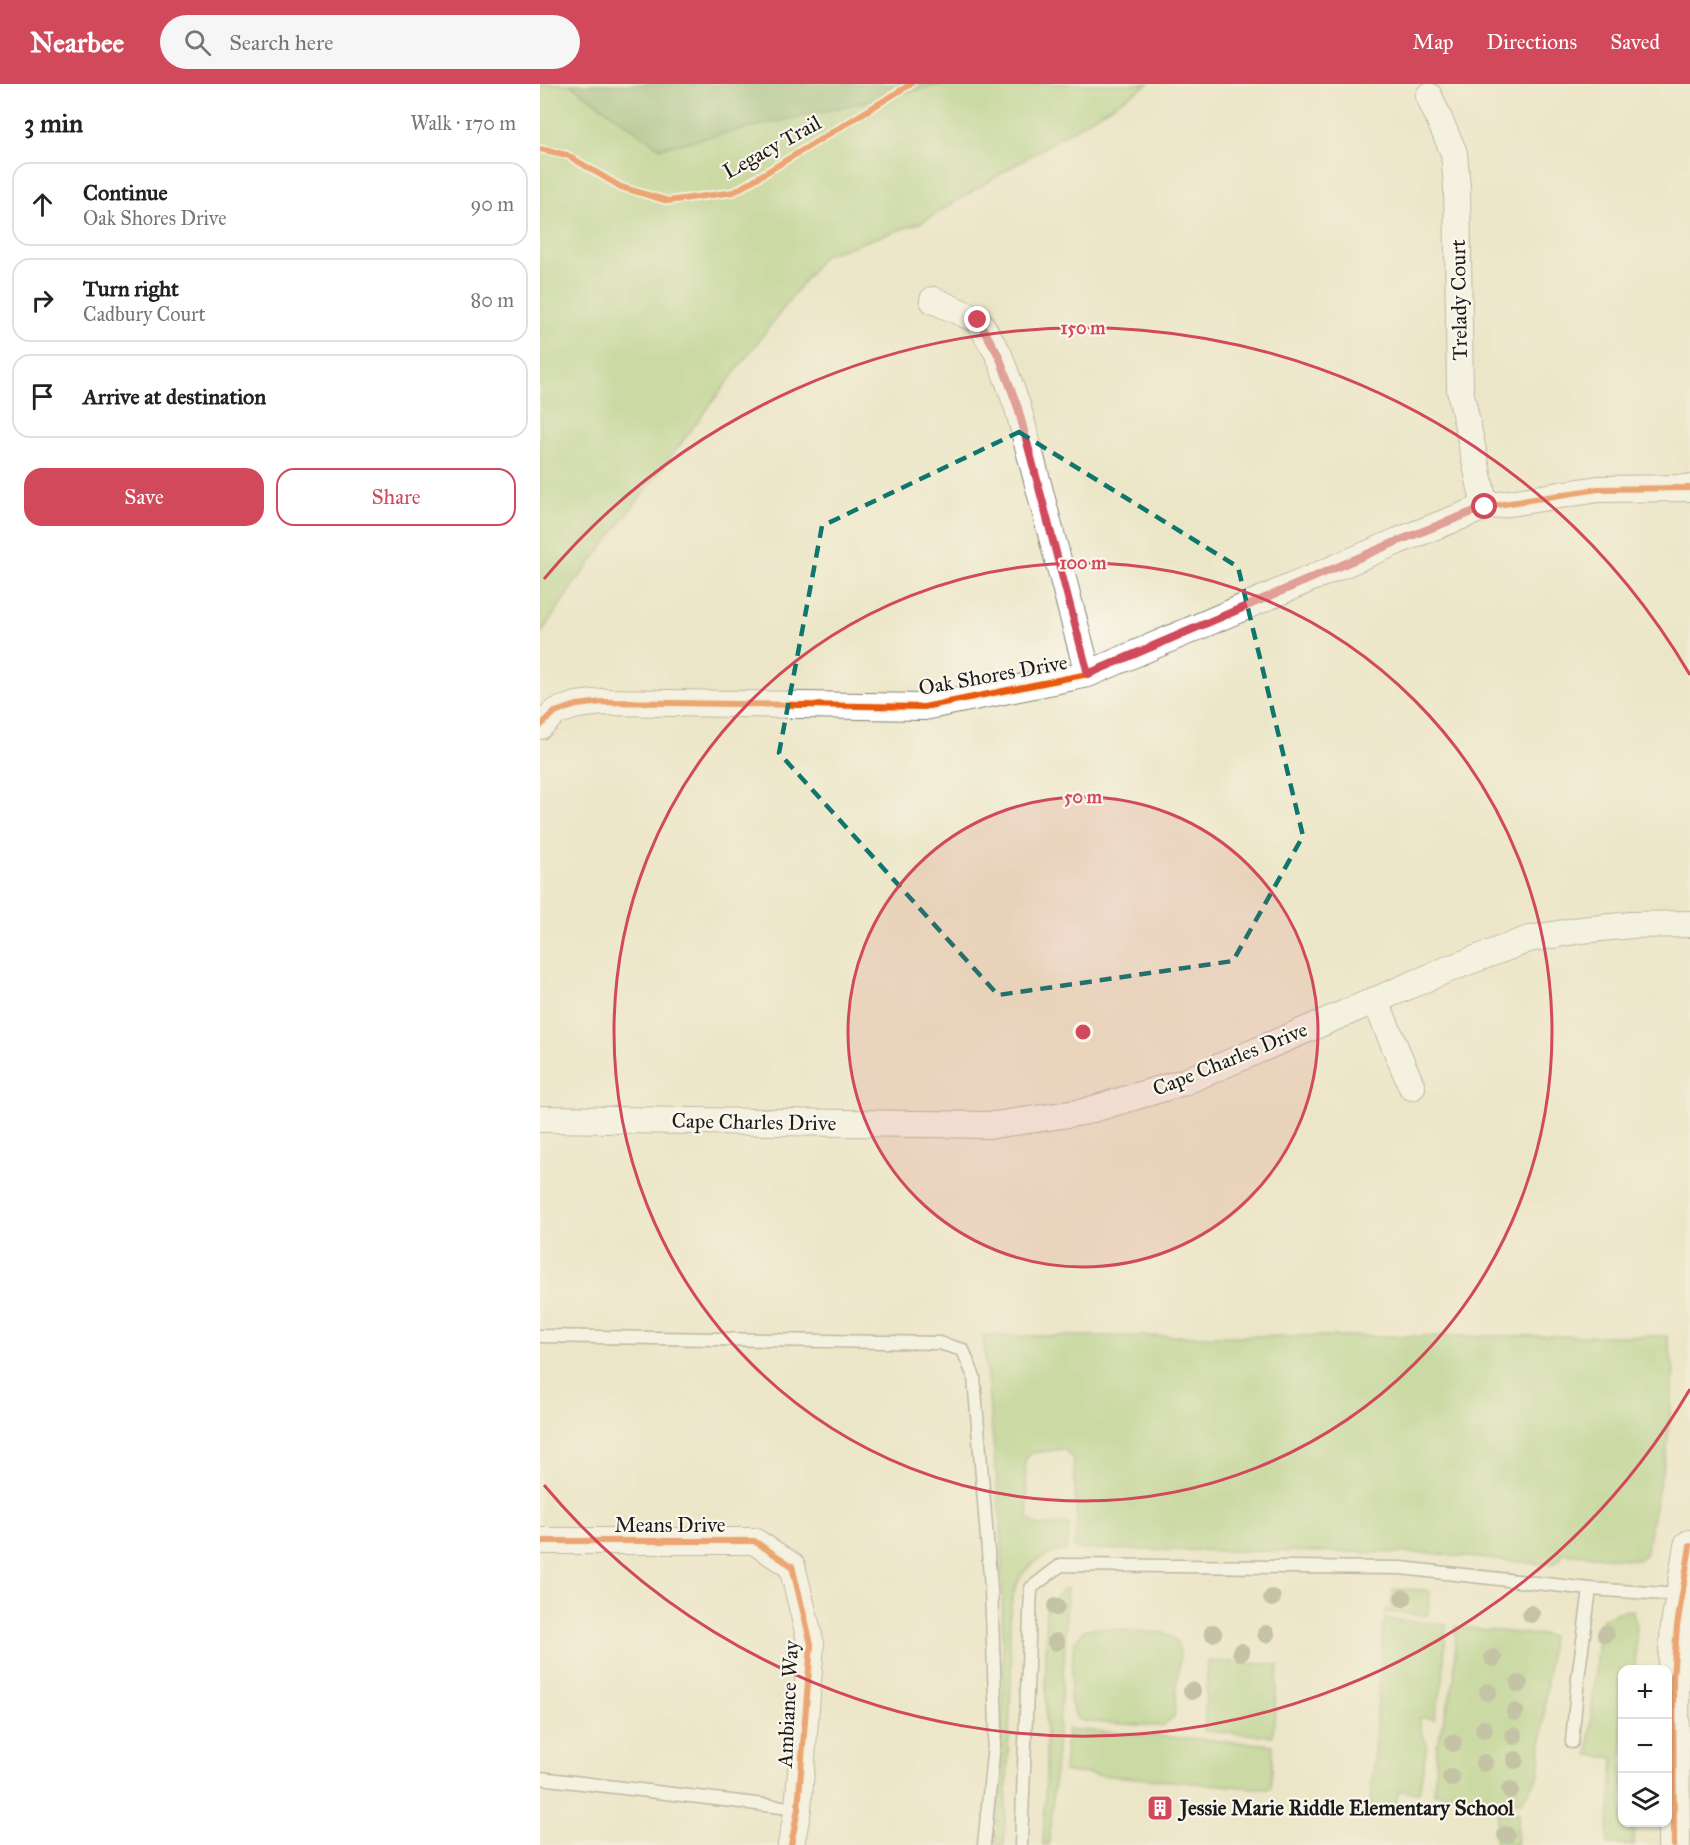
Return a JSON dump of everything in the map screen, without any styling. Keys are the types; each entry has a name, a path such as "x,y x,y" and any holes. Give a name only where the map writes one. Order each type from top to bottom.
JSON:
{"street":[{"name":"Trelady Court","path":"1429,96 1454,153 1457,187 1460,390 1485,507"},
{"path":"933,300 978,320 999,356 1018,408 1088,674"},
{"name":"Oak Shores Drive","path":"548,719 577,705 603,702 924,707 1088,674 1398,541 1485,507 1598,489 1690,488"},
{"name":"Cape Charles Drive","path":"540,1119 994,1125 1083,1112 1184,1082 1446,969 1529,939 1581,930 1631,925 1690,924"},
{"path":"1374,1000 1412,1087"},
{"name":"Means Drive","path":"540,1541 754,1541 792,1566"},
{"path":"1674,1845 1682,1789 1673,1678 1677,1626 1690,1546"},
{"name":"Ambiance Way","path":"791,1845 798,1809 811,1644 792,1566"}],"lane":[{"path":"540,1336 939,1343 963,1350 974,1377 991,1589 996,1724 984,1845"},
{"path":"1021,1845 1031,1588 1061,1565 1401,1568 1590,1589 1681,1596"},
{"path":"1572,1742 1590,1589"},
{"path":"540,1778 798,1809"}],"highlighted area":[{"path":"1019,432 1238,567 1303,836 1233,961 998,995 779,753 822,526"}],"green space":[{"path":"540,84 570,84 660,148 943,84 1148,84 922,222 823,256 572,587 540,635"},
{"path":"570,84 943,84 660,148"},
{"path":"983,1336 1667,1336 1674,1371 1667,1448 1645,1555 1637,1560 1562,1553 1561,1559 1550,1565 1427,1553 1078,1549 1074,1547 1077,1524 1073,1458 1064,1449 1031,1453 1025,1460 1028,1518 1038,1526 1069,1524 1067,1550 1048,1555 1025,1570 1015,1588 1012,1600 1004,1845 996,1845 1003,1698 1002,1537"},
{"path":"1067,1588 1064,1662 1049,1845 1043,1845 1046,1769 1046,1609 1061,1591"},
{"path":"1393,1589 1428,1590 1430,1592 1428,1615 1385,1612 1385,1610 1391,1610"},
{"path":"1633,1610 1636,1628 1635,1665 1618,1665 1618,1827 1633,1827 1634,1845 1607,1845 1614,1758 1588,1755 1599,1624 1606,1617"},
{"path":"1384,1619 1446,1625 1443,1681 1434,1719 1419,1718 1421,1731 1427,1744 1419,1792 1398,1791 1396,1810 1370,1807"},
{"path":"1456,1627 1551,1636 1539,1776 1522,1802 1434,1793 1437,1744 1454,1681"},
{"path":"1093,1628 1163,1633 1175,1640 1180,1654 1174,1717 1162,1726 1155,1726 1092,1722 1080,1720 1075,1715 1070,1701 1074,1643 1084,1630"},
{"path":"1208,1661 1278,1665 1273,1736 1204,1731"},
{"path":"1067,1729 1273,1745 1271,1788 1064,1772"},
{"path":"1498,1813 1519,1813 1516,1845 1495,1845"}],"cycle path":[{"name":"Legacy Trail","path":"540,149 567,155 621,187 668,201 734,192 911,84"},
{"path":"540,726 555,712 577,705 603,702 924,707 1088,674 1398,541 1485,507 1598,489 1690,488"},
{"path":"540,1541 754,1541 792,1566 811,1644 798,1809 791,1845"},
{"path":"1674,1845 1673,1678 1677,1626 1690,1546"}],"place":[{"name":"Jessie Marie Riddle Elementary School","path":"1160,1808"}],"route":[{"path":"978,320 999,356 1018,408 1088,674 1398,541 1485,507"}]}
